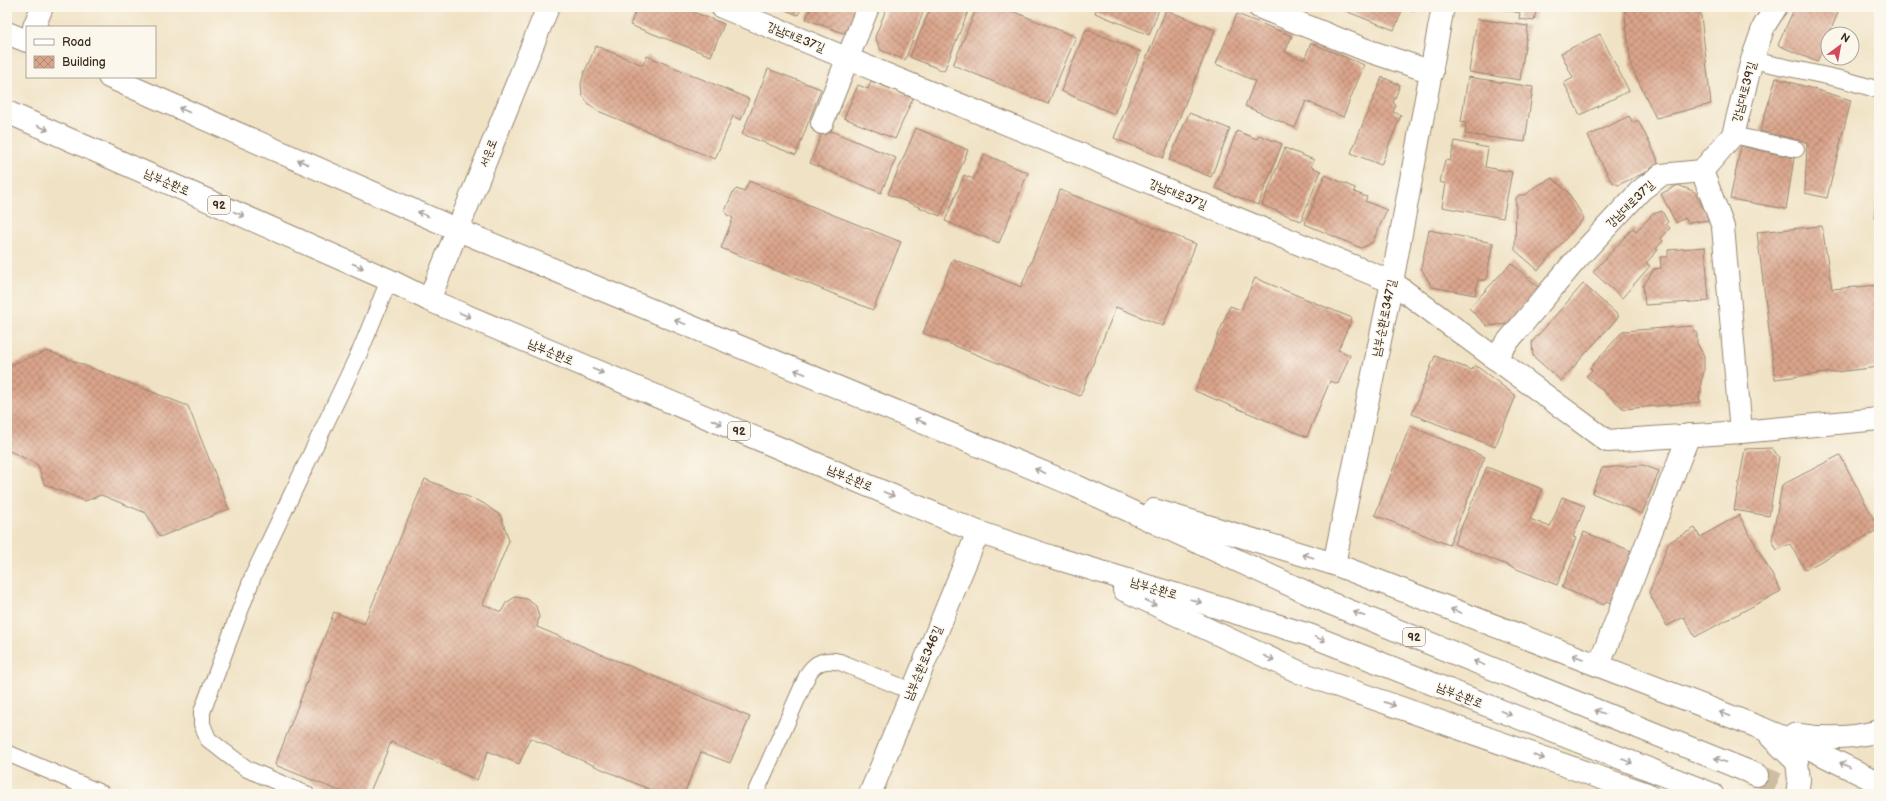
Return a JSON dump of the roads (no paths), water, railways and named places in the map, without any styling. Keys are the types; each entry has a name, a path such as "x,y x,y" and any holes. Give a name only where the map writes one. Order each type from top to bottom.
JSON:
{"main road":[{"path":"34,26 42,7"},
{"name":"서운로","path":"429,300 497,129 548,7"},
{"name":"강남대로37길","path":"722,7 1392,282 1607,441 1741,432 1879,419"},
{"path":"822,123 868,7"},
{"path":"1260,7 1366,50 1432,72"},
{"name":"남부순환로347길","path":"1334,564 1392,282 1443,7"},
{"name":"강남대로39길","path":"1702,171 1733,135 1752,60 1764,26 1776,7"},
{"path":"7,33 26,41"},
{"name":"92","path":"111,78 458,230 1076,486 1327,602 1757,775"},
{"name":"남부순환로","path":"8,114 389,280 429,300 978,532 1052,557 1309,635 1712,794"},
{"path":"1702,171 1723,227 1741,432"},
{"name":"강남대로37길","path":"1494,358 1575,261 1641,190 1662,175 1702,171"},
{"path":"1599,665 1690,435"},
{"path":"1076,486 1334,564 1762,728 1811,749 1879,783"},
{"name":"남부순환로346길","path":"870,794 911,691 978,532"},
{"path":"1052,557 1301,673 1606,781 1647,794"},
{"path":"1762,728 1811,737 1834,738 1858,736 1879,731"},
{"path":"1762,728 1797,762 1799,780 1797,794"},
{"path":"1606,781 1638,794"}],"lane":[{"path":"7,26 26,40"},
{"path":"1752,60 1845,80 1879,90"},
{"path":"1733,135 1796,149"},
{"path":"306,794 247,768 222,752 208,740 202,724 202,712 253,576 362,347 389,280"},
{"path":"755,794 808,674 817,664 828,660 840,662 911,691"},
{"path":"7,753 103,794"}],"tunnel":[{"path":"1757,775 1803,794"}]}
